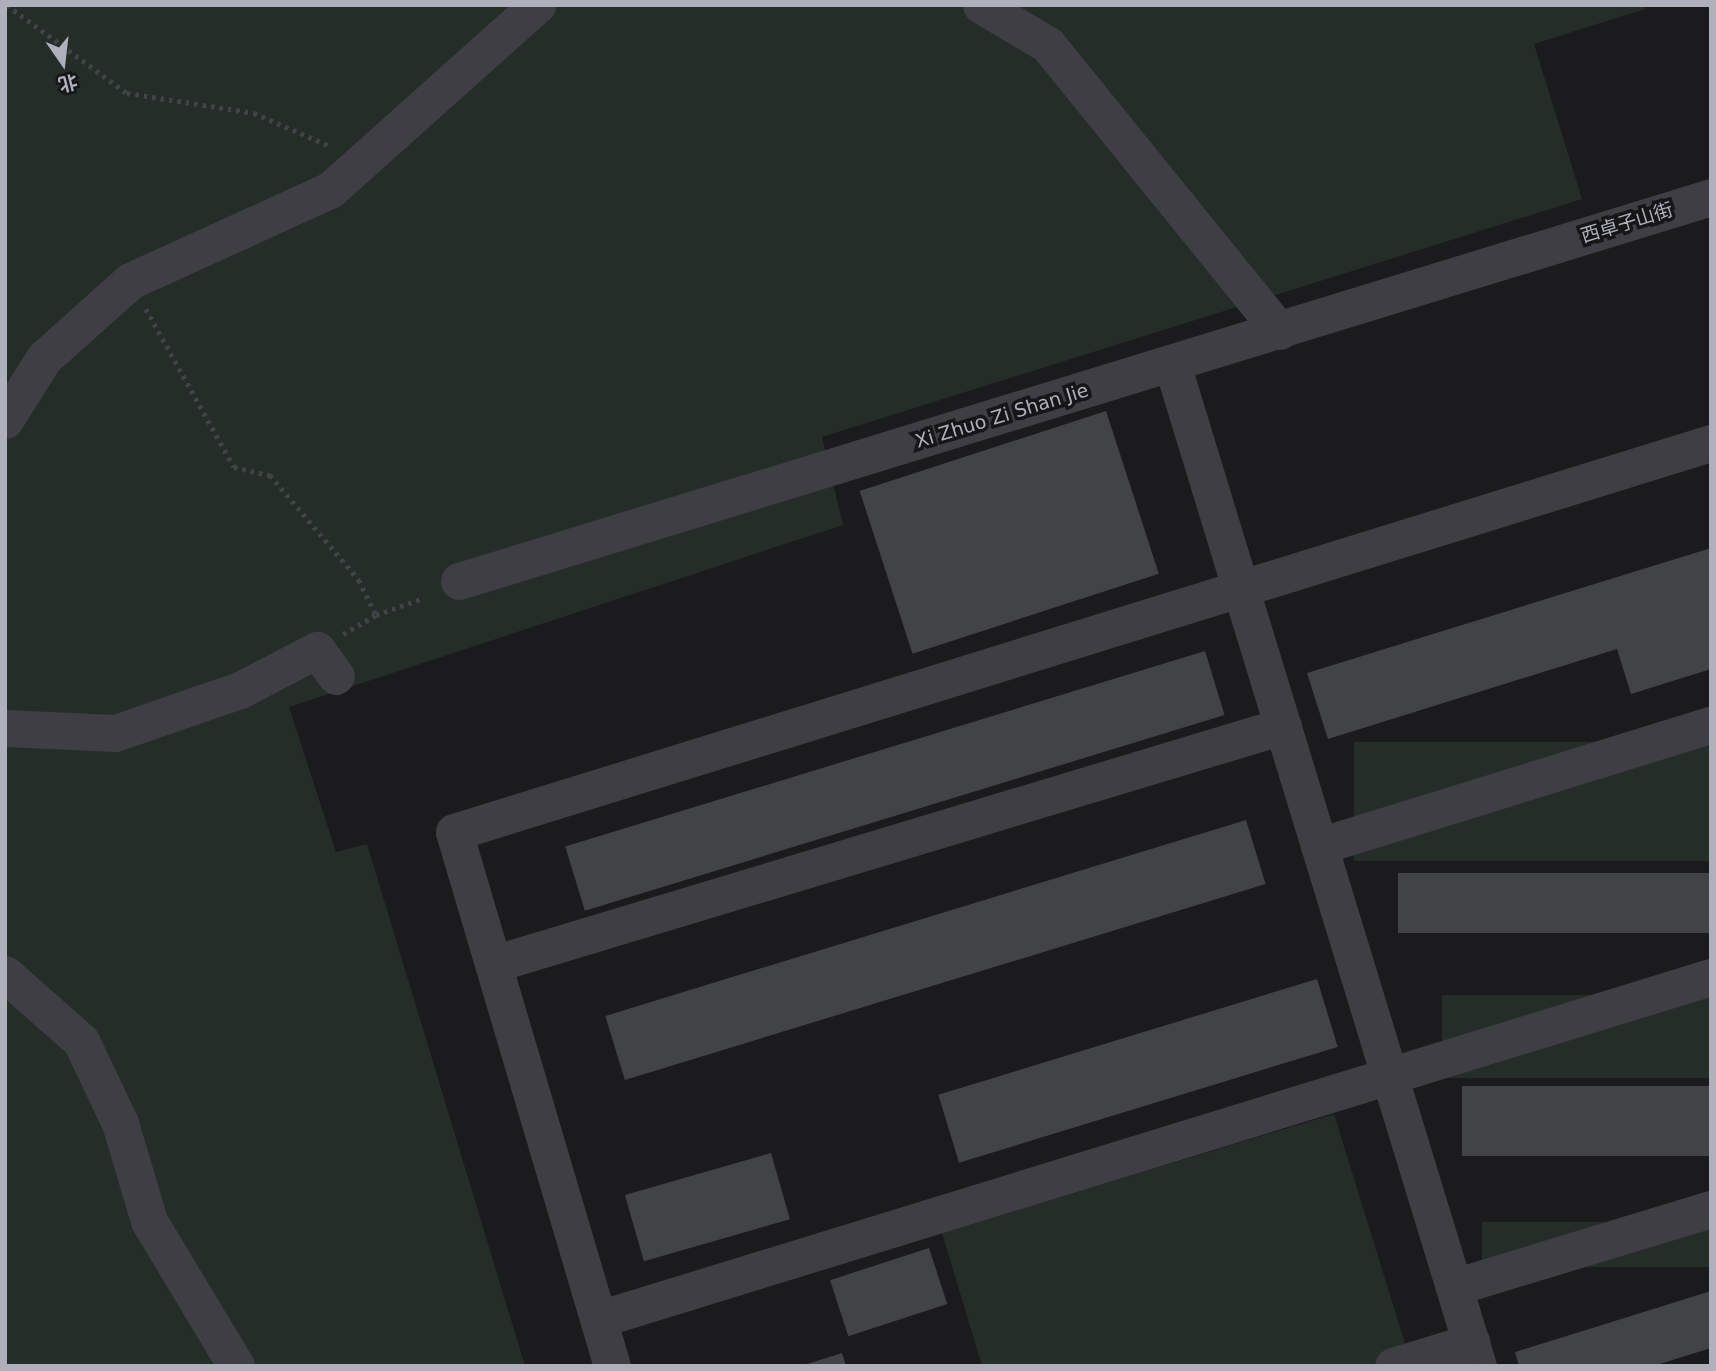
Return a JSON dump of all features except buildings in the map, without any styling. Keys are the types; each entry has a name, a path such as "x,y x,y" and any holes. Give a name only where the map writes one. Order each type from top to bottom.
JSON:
{"street":[{"path":"5,420 44,358 130,281 330,190 537,5"},
{"path":"981,5 1048,45 1280,331"},
{"name":"西卓子山街","path":"1543,249 1711,197"},
{"name":"Xi Zhuo Zi Shan Jie","path":"459,581 1543,249"},
{"path":"1172,364 1474,1354 1394,1366"},
{"path":"612,1366 454,832 1711,443"},
{"path":"5,728 115,733 327,663"},
{"path":"1319,846 1711,724"},
{"path":"493,964 1283,726"},
{"path":"5,974 81,1041 120,1123 149,1221 236,1366"},
{"path":"598,1319 1711,977"},
{"path":"1454,1287 1711,1209"}],"path":[{"path":"7,5 127,93 254,113 363,160"},
{"path":"130,281 234,467 270,475 359,580 376,615"},
{"path":"327,663 376,615 421,599"}],"shaded area":[{"path":"5,5 1644,5 1645,9 1534,44 1582,199 822,437 843,525 289,707 336,852 367,844 525,1366 5,1366"},
{"path":"1354,742 1711,742 1711,861 1354,861"},
{"path":"1442,995 1711,995 1711,1078 1442,1078"},
{"path":"1334,1114 1408,1353 1366,1366 982,1366 942,1233"},
{"path":"1482,1222 1711,1222 1711,1267 1482,1267"}]}
